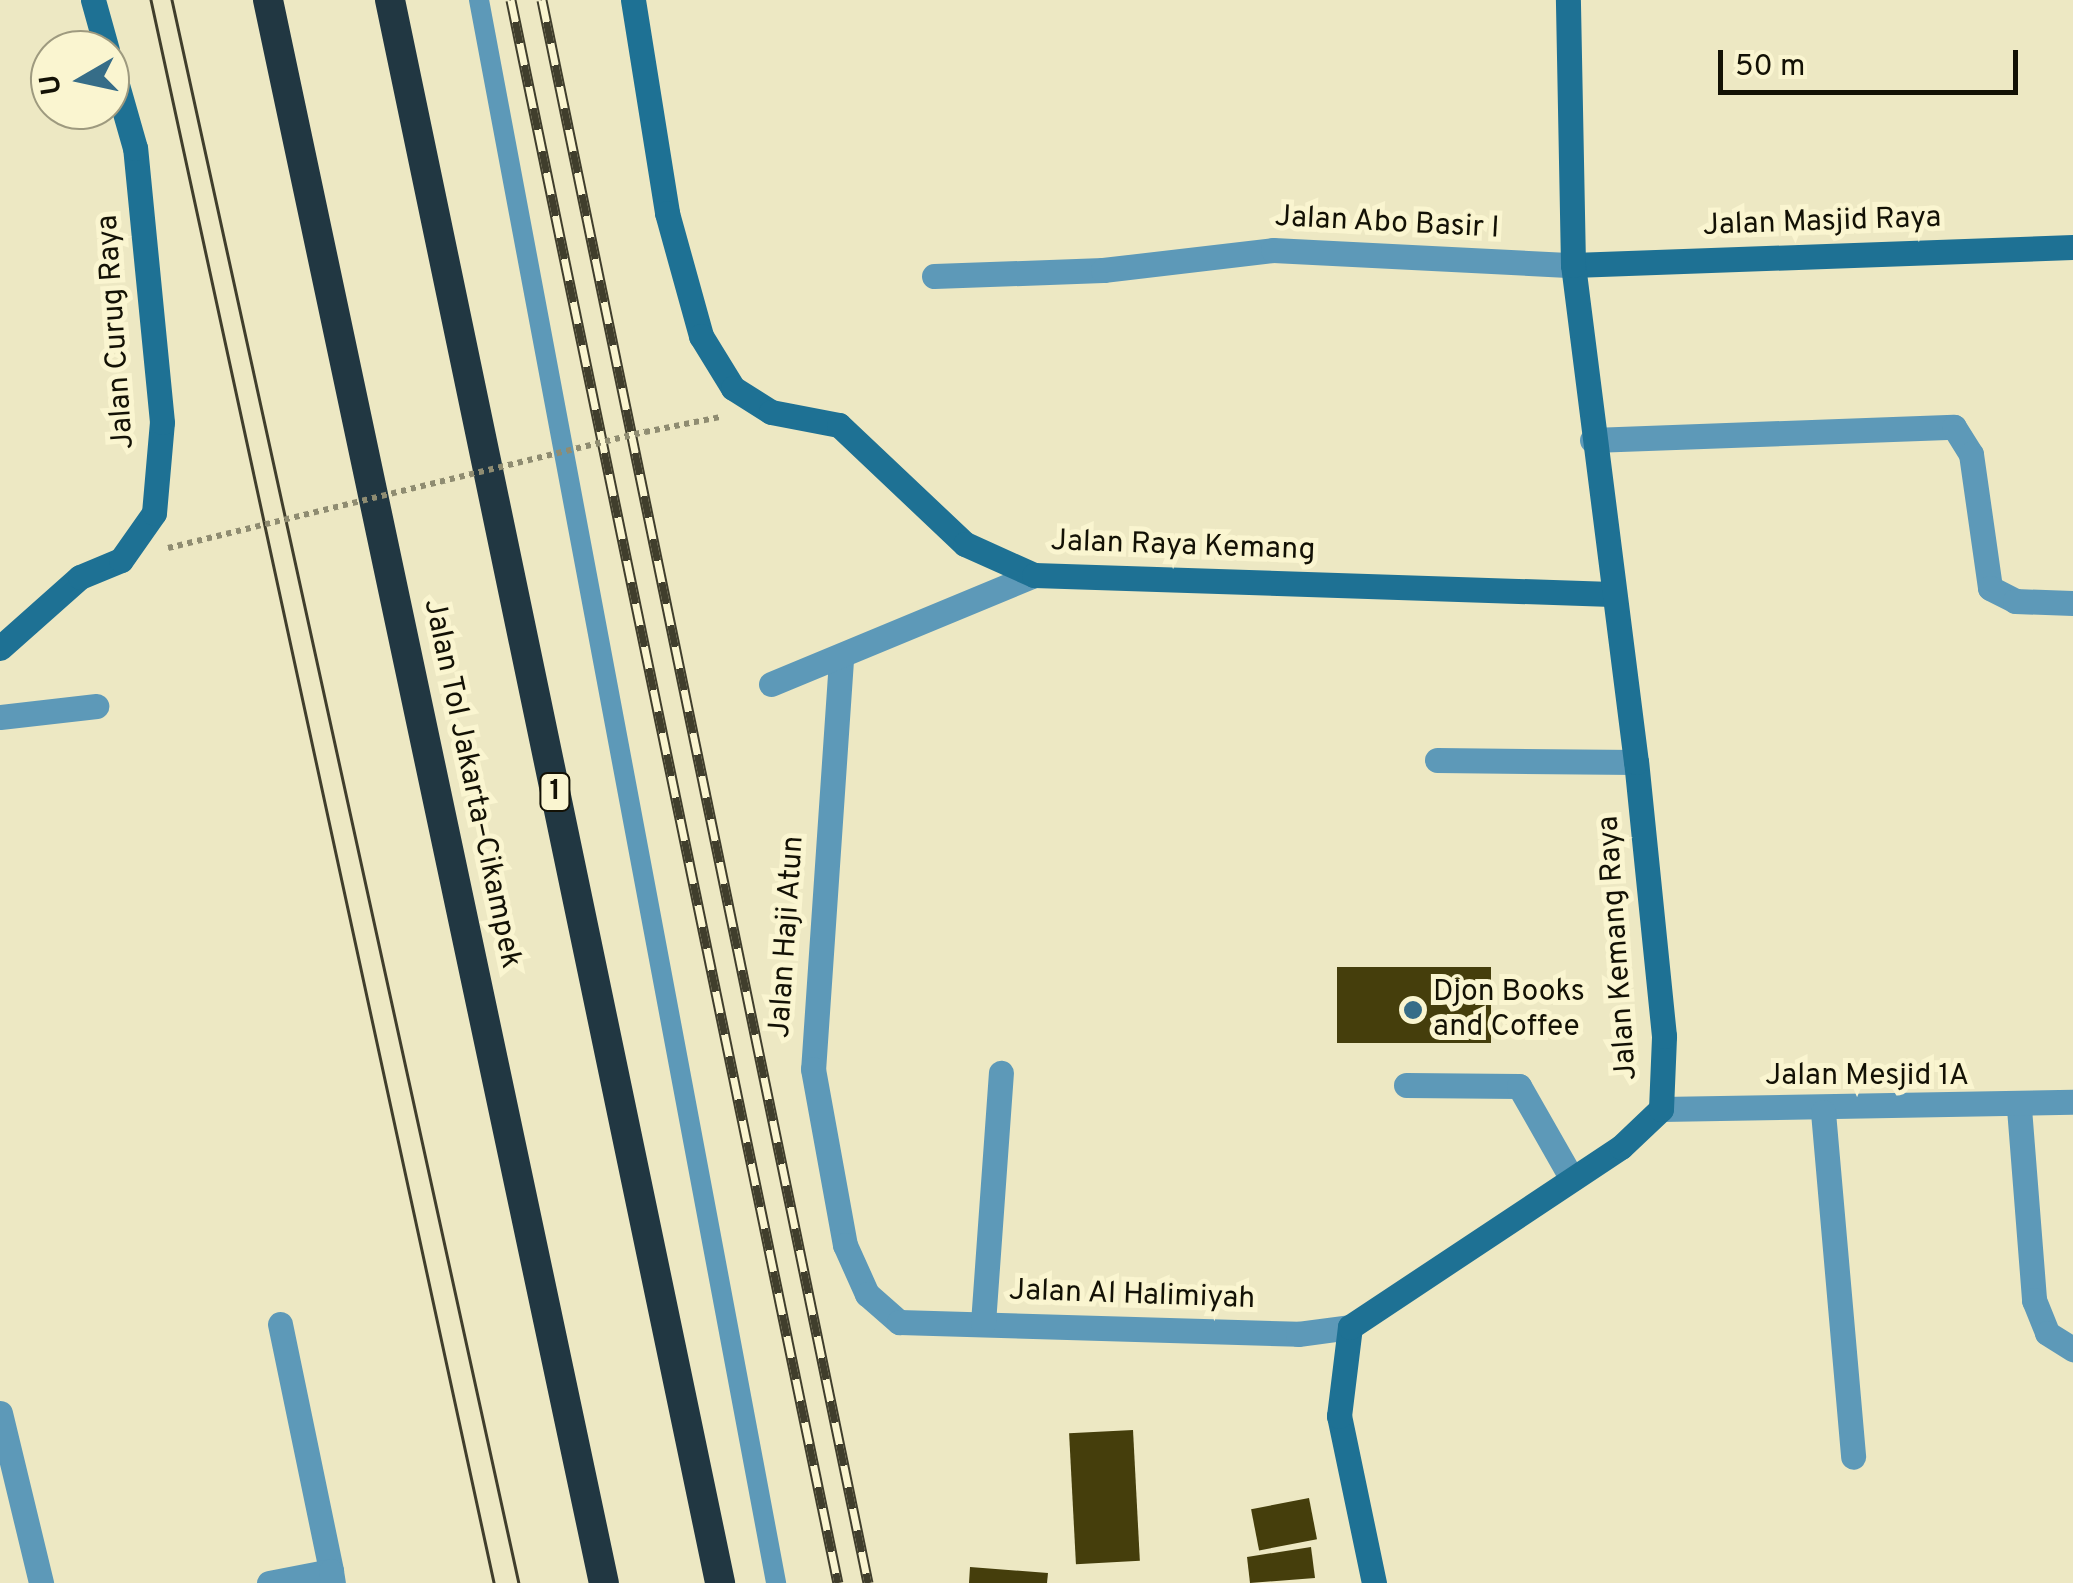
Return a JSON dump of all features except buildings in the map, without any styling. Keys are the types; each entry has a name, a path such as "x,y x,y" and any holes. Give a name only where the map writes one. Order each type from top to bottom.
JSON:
{"highway":[{"name":"Jalan Tol Jakarta–Cikampek","path":"268,0 604,1583"},
{"name":"1","path":"390,0 720,1583"}],"street":[{"path":"93,0 101,30"},
{"path":"1568,0 1573,265"},
{"name":"Jalan Raya Kemang","path":"634,4 667,212 701,336 733,388 771,412 839,425 965,544 1034,575 1612,594"},
{"name":"Jalan Curug Raya","path":"0,648 80,577 122,560 154,513 162,422 135,148 130,130"},
{"name":"Jalan Masjid Raya","path":"1573,265 2073,247"},
{"name":"Jalan Abo Basir I","path":"934,276 1103,270 1273,250 1573,265"},
{"name":"Jalan Kemang Raya","path":"1350,1328 1572,1179 1661,1109 1664,1036 1636,762 1592,440 1573,265"},
{"path":"1592,440 1954,427 1971,454 1990,588 2015,602 2073,603"},
{"path":"771,684 841,660 1034,575"},
{"name":"Jalan Haji Atun","path":"841,660 813,1069 845,1245 866,1294 898,1322 983,1323"},
{"path":"0,716 96,706"},
{"path":"1437,760 1636,762"},
{"name":"Jalan Al Halimiyah","path":"1001,1073 983,1323 1298,1334 1350,1328"},
{"path":"1406,1085 1519,1086 1572,1179"},
{"name":"Jalan Mesjid 1A","path":"1661,1109 1824,1112 2019,1108 2073,1102"},
{"path":"2019,1108 2034,1300 2046,1333 2073,1349"},
{"path":"1824,1112 1852,1457"},
{"path":"268,1583 332,1577 280,1324"},
{"path":"1350,1328 1339,1416 1374,1583"},
{"path":"0,1412 41,1583"}],"lane":[{"path":"479,0 776,1583"}],"path":[{"path":"168,548 645,432 771,412"}],"tram line":[{"path":"151,0 494,1583"},
{"path":"172,0 519,1583"}],"railway":[{"path":"511,0 838,1583"},
{"path":"542,0 868,1583"}],"place":[{"name":"Djon Books and Coffee","path":"1413,1010"}]}
